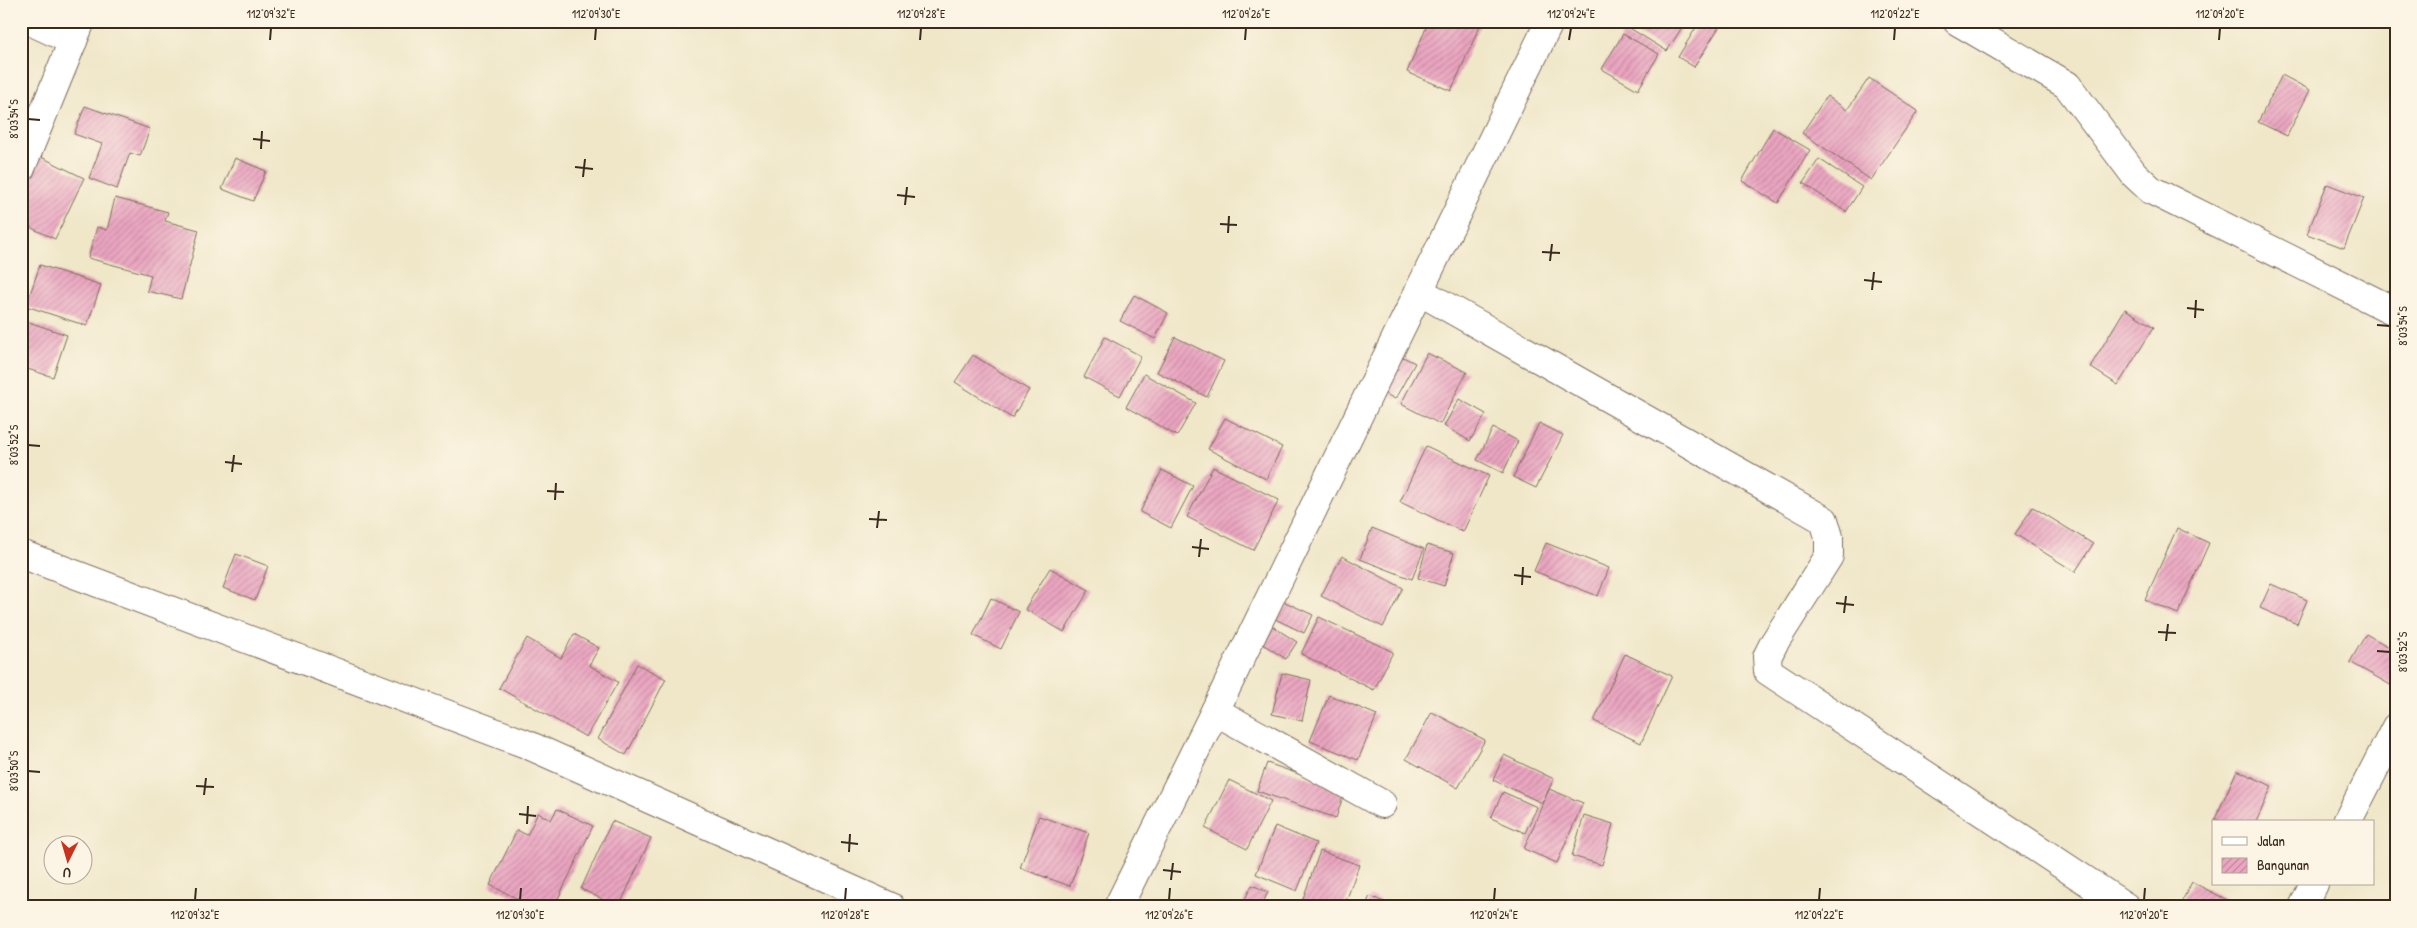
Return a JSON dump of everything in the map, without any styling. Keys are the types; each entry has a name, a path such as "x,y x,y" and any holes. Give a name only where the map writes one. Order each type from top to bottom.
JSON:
{"street":[{"path":"21,168 77,31 30,21"},
{"path":"1118,907 1550,21"},
{"path":"1957,21 2068,86 2134,174 2151,190 2396,312"},
{"path":"1419,292 1824,520 1829,537 1829,556 1774,643 1767,657 1768,671 2126,907"},
{"path":"21,554 526,744 891,907"},
{"path":"1215,711 1382,804"},
{"path":"2347,820 2396,727"},
{"path":"2302,907 2313,886"}],"building":[{"path":"1429,21 1482,21 1451,91 1407,72"},
{"path":"1632,21 1686,21 1667,51 1628,27"},
{"path":"1700,21 1723,21 1694,67 1678,57"},
{"path":"1623,34 1659,54 1638,90 1602,69"},
{"path":"2282,75 2310,90 2287,136 2258,122"},
{"path":"1869,78 1918,111 1871,180 1802,133 1827,96 1847,110"},
{"path":"85,106 150,129 140,156 130,153 117,189 89,178 102,144 74,134"},
{"path":"1773,128 1810,150 1778,203 1742,181"},
{"path":"31,152 84,178 55,239 21,223 30,201 21,197 21,172"},
{"path":"235,158 266,171 253,201 222,189"},
{"path":"1819,159 1862,187 1846,212 1803,183"},
{"path":"2327,184 2364,198 2344,248 2307,234"},
{"path":"115,198 168,212 165,221 199,230 181,299 147,291 151,275 88,258 97,227 107,230"},
{"path":"40,265 101,285 87,326 26,306"},
{"path":"1134,295 1168,313 1155,339 1120,321"},
{"path":"2125,309 2154,327 2118,385 2090,367"},
{"path":"23,320 67,335 53,377 21,367"},
{"path":"1105,337 1141,356 1120,396 1084,377"},
{"path":"1175,337 1224,361 1207,397 1157,372"},
{"path":"1427,353 1467,372 1440,424 1401,404"},
{"path":"973,355 1029,390 1012,418 955,382"},
{"path":"1401,356 1415,363 1395,399 1382,392"},
{"path":"1144,374 1196,403 1177,436 1126,407"},
{"path":"1459,399 1486,414 1470,441 1444,426"},
{"path":"1225,418 1282,447 1266,479 1208,449"},
{"path":"1539,423 1563,435 1536,488 1513,477"},
{"path":"1493,428 1518,441 1503,473 1477,460"},
{"path":"1426,446 1489,476 1463,532 1400,502"},
{"path":"1213,467 1279,500 1253,550 1187,517"},
{"path":"1162,470 1193,486 1171,528 1140,512"},
{"path":"21,482 26,484 21,495"},
{"path":"2033,507 2093,544 2075,572 2015,534"},
{"path":"1372,528 1424,549 1412,579 1360,559"},
{"path":"2177,528 2209,543 2178,614 2145,600"},
{"path":"1546,543 1609,568 1598,596 1534,571"},
{"path":"1427,545 1454,553 1444,586 1418,578"},
{"path":"236,554 268,566 255,600 223,588"},
{"path":"1342,556 1403,588 1383,627 1321,596"},
{"path":"1050,568 1089,590 1064,632 1025,609"},
{"path":"2271,584 2307,600 2297,624 2260,608"},
{"path":"991,598 1019,612 1001,649 973,635"},
{"path":"1283,601 1313,615 1304,633 1275,619"},
{"path":"1319,617 1393,652 1374,690 1301,654"},
{"path":"1272,626 1297,642 1286,659 1261,643"},
{"path":"574,634 599,648 589,665 618,682 586,737 499,688 527,638 561,658"},
{"path":"2366,634 2396,651 2396,683 2394,687 2350,662"},
{"path":"1625,654 1672,676 1641,743 1594,721"},
{"path":"637,664 666,679 626,755 598,739"},
{"path":"1282,673 1311,680 1302,721 1272,714"},
{"path":"1329,695 1377,715 1358,760 1310,741"},
{"path":"1432,712 1485,740 1458,788 1406,759"},
{"path":"1504,755 1554,779 1542,803 1493,780"},
{"path":"1267,763 1345,790 1336,818 1257,791"},
{"path":"2237,770 2272,786 2257,820 2215,819"},
{"path":"1229,780 1271,801 1247,849 1205,828"},
{"path":"1549,789 1583,803 1557,863 1524,849"},
{"path":"1503,792 1537,807 1525,833 1491,818"},
{"path":"557,809 593,826 554,907 534,907 490,885 517,830 527,835 538,813 551,820"},
{"path":"1584,815 1613,824 1602,865 1572,856"},
{"path":"1039,816 1089,833 1070,886 1020,868"},
{"path":"612,821 651,838 619,907 581,889"},
{"path":"1275,826 1316,843 1297,891 1256,874"},
{"path":"1320,851 1359,865 1344,907 1300,907"},
{"path":"2192,882 2241,907 2179,907"},
{"path":"1252,885 1268,892 1261,907 1241,907"},
{"path":"1370,896 1395,907 1365,907"},
{"path":"660,900 678,907 657,907"},
{"path":"702,901 714,907 700,907"}]}
